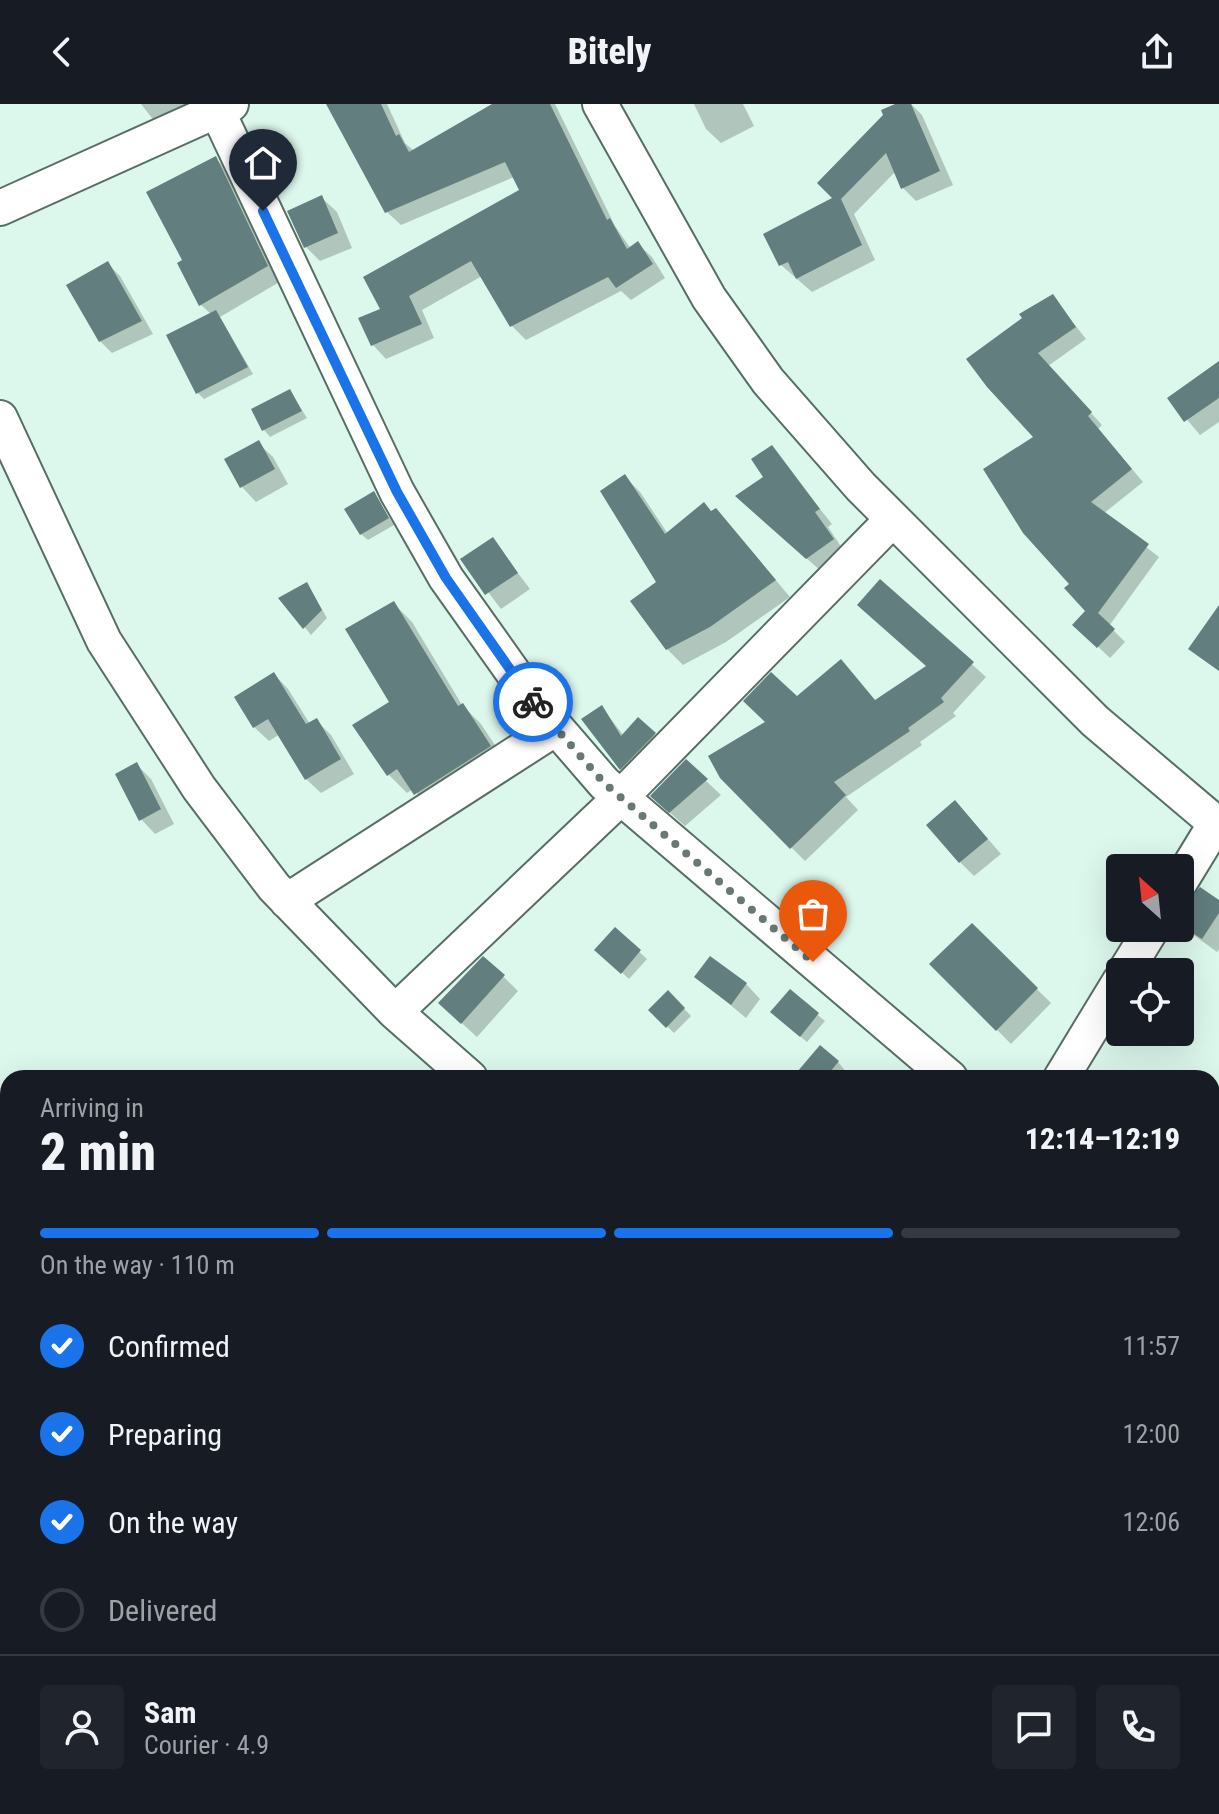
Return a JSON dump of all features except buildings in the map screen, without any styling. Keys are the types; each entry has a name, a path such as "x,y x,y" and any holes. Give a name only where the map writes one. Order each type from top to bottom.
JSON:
{"street":[{"path":"600,104 709,298 751,358 861,487 1095,721 1218,824 1194,861"},
{"path":"0,208 220,106 397,492 446,578 556,728 620,798 941,1070"},
{"path":"0,418 104,641 199,788 287,901 395,1012 461,1070"},
{"path":"395,1012 620,798 893,519"},
{"path":"287,901 556,728"},
{"path":"1066,1070 1106,1004"}],"way so far":[{"path":"533,702 604,783 813,962"}],"route":[{"path":"263,211 397,492 446,578 533,702"}]}
